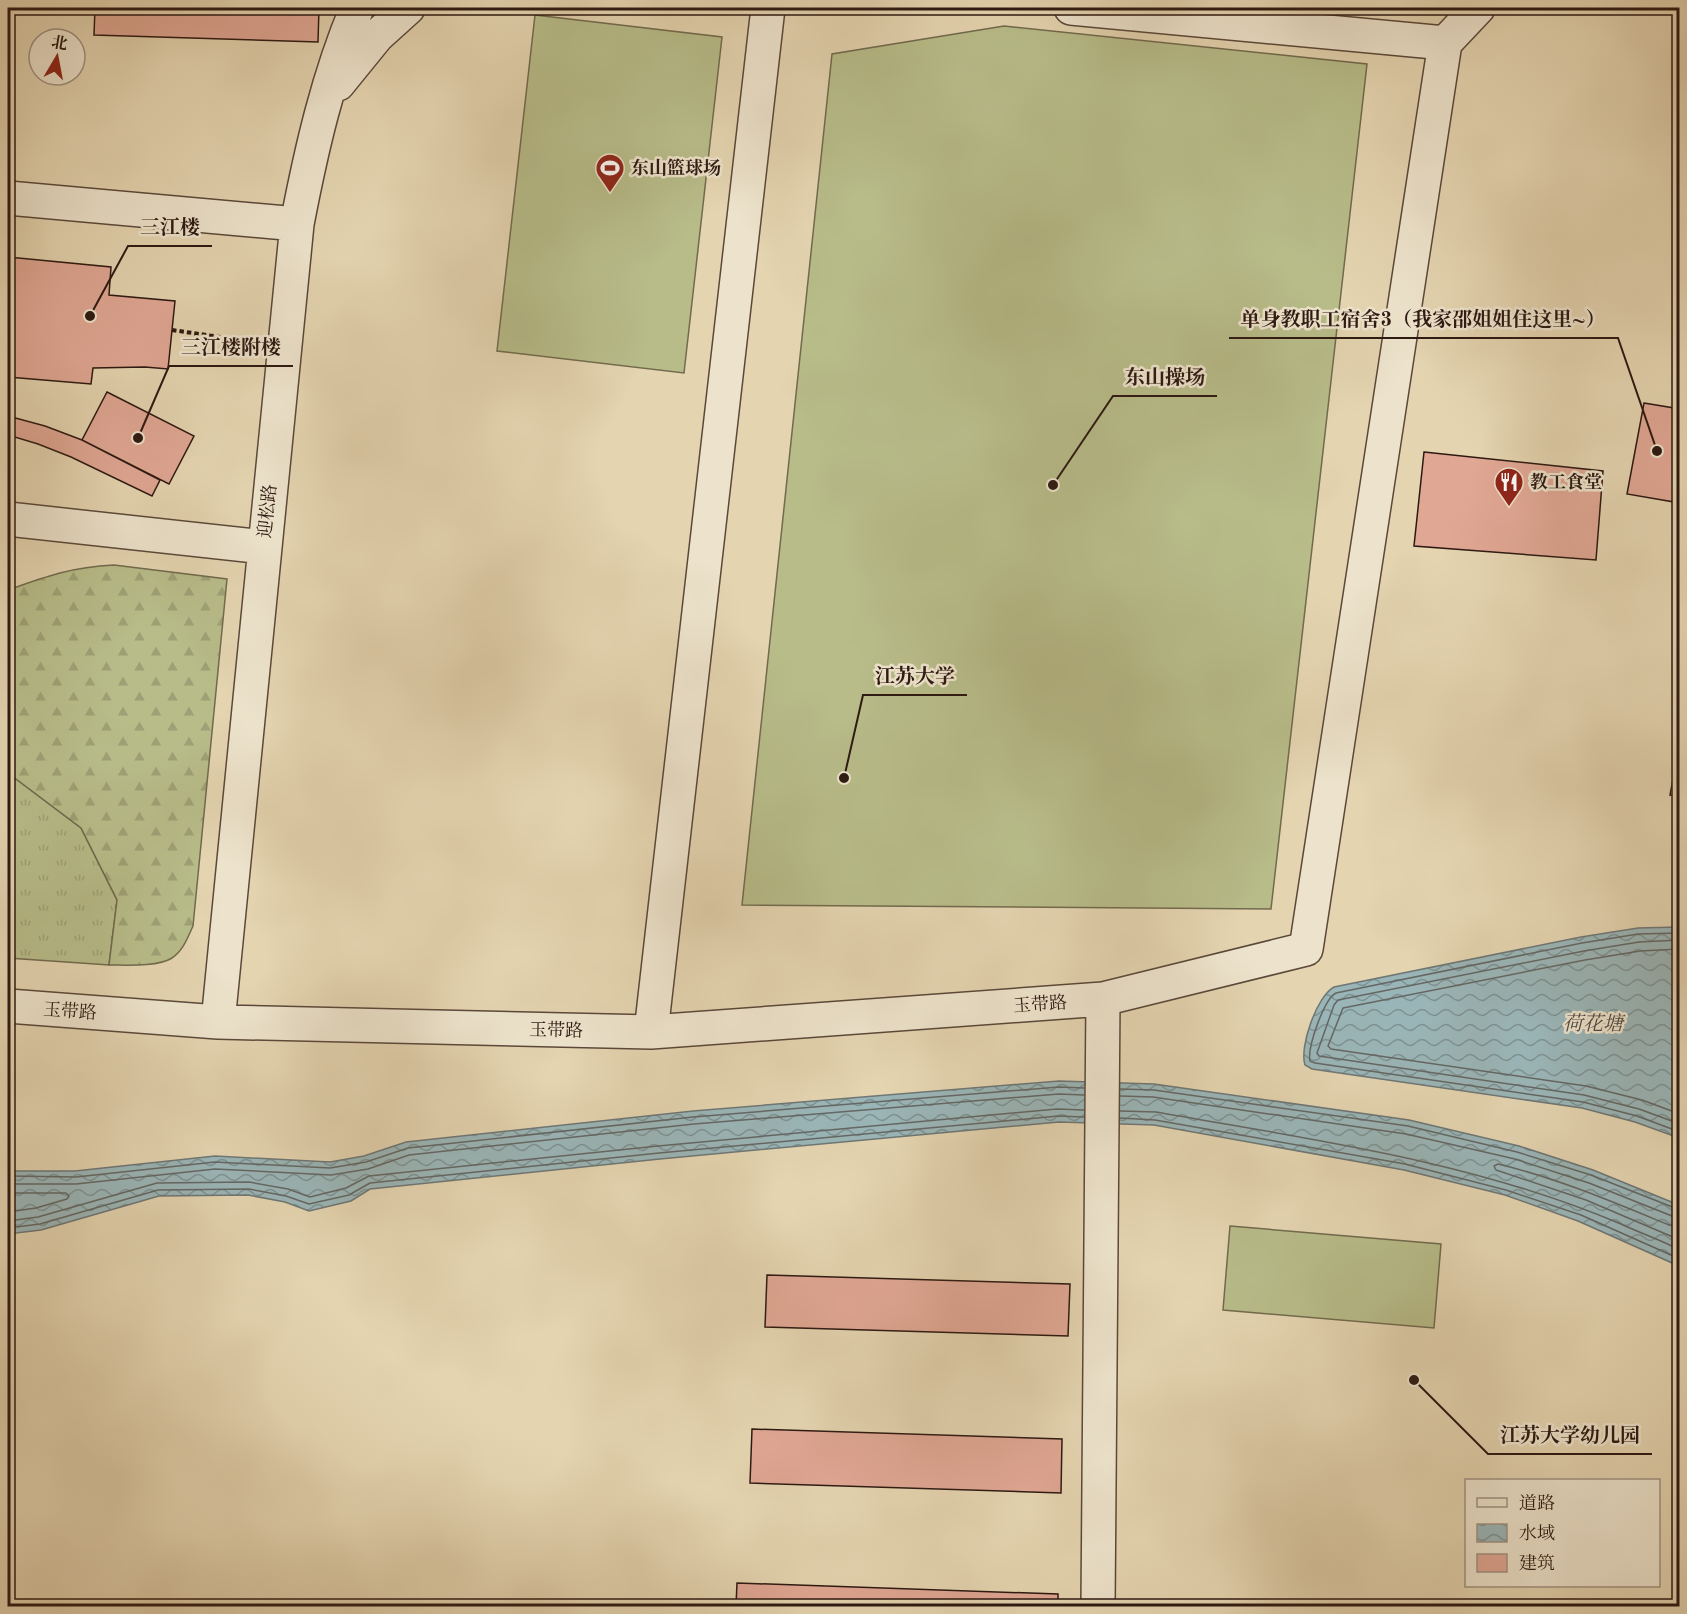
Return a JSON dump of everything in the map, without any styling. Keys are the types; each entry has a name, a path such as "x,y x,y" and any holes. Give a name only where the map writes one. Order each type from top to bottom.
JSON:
{"street":[{"name":"迎松路","path":"218,1022 297,224 310,159 327,97 357,8"},
{"path":"327,97 377,36 408,8"},
{"path":"651,1032 768,8"},
{"path":"1071,8 1445,43 1478,8"},
{"name":"玉带路","path":"8,1006 218,1022 651,1032 1103,999 1306,950 1445,43"},
{"path":"8,198 297,224"},
{"path":"8,519 264,547"},
{"path":"1098,1606 1103,999"}],"path":[{"path":"172,330 220,337"}],"green space":[{"name":"东山篮球场","path":"535,15 722,37 684,373 497,351"},
{"path":"1004,26 1367,64 1271,909 742,905 832,54"},
{"path":"114,565 227,579 193,926 176,955 166,961 142,965 109,965 117,900 81,828 8,773 8,590 60,573"},
{"path":"8,773 81,828 117,900 109,965 8,958"},
{"path":"1230,1226 1441,1244 1434,1328 1223,1310"}],"water":[{"name":"荷花塘","path":"1679,927 1679,1138 1635,1122 1582,1108 1312,1069 1305,1065 1305,1046 1311,1023 1321,1000 1334,987 1581,937 1638,928"},
{"path":"1059,1081 1154,1084 1409,1120 1519,1146 1593,1170 1679,1205 1679,1266 1578,1221 1505,1195 1404,1170 1154,1125 1059,1122 370,1189 351,1201 309,1211 285,1202 248,1195 159,1196 41,1230 8,1234 8,1171 75,1171 215,1156 330,1162 364,1156 406,1142 693,1111"}],"building":[{"path":"95,8 319,8 318,42 94,35"},
{"path":"8,257 111,267 109,295 175,301 168,369 93,368 91,384 8,377"},
{"path":"107,392 194,436 169,484 82,440"},
{"path":"1644,403 1680,409 1680,503 1627,494"},
{"path":"8,416 45,426 82,440 160,480 152,496 71,457 8,435"},
{"name":"教工食堂","path":"1424,452 1603,471 1596,560 1414,546"},
{"path":"1680,742 1680,796 1670,795"},
{"path":"767,1275 1070,1284 1068,1336 765,1327"},
{"path":"752,1429 1062,1439 1061,1493 750,1483"},
{"path":"737,1583 1058,1594 1058,1606 736,1606"}],"place":[{"name":"东山篮球场","path":"610,194"},
{"name":"三江楼","path":"90,316"},
{"name":"三江楼附楼","path":"138,438"},
{"name":"单身教职工宿舍3（我家邵姐姐住这里~）","path":"1657,451"},
{"name":"东山操场","path":"1053,485"},
{"name":"教工食堂","path":"1509,508"},
{"name":"江苏大学","path":"844,778"},
{"name":"江苏大学幼儿园","path":"1414,1380"}]}
